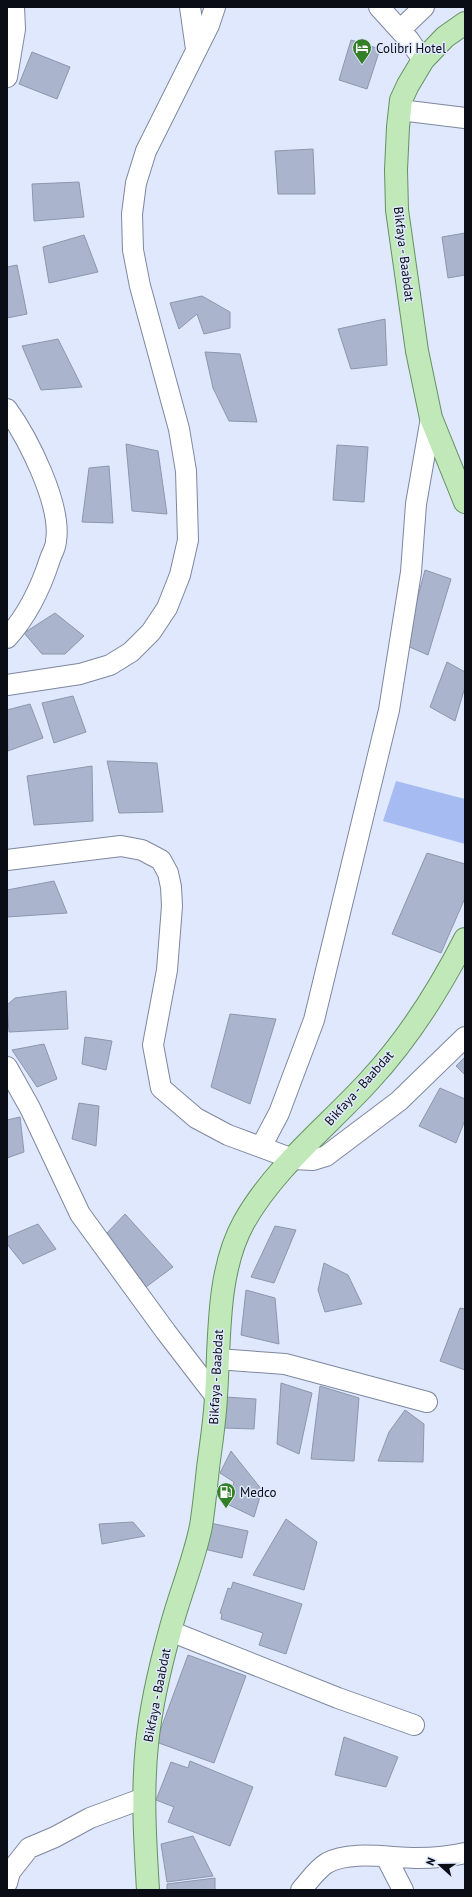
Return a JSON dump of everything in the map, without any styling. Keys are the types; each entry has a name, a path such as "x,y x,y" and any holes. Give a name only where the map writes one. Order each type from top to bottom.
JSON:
{"main road":[{"name":"Bikfaya - Baabdat","path":"465,22 445,38 423,60 401,100 397,134 397,210 418,351 431,418 465,502"},
{"name":"Bikfaya - Baabdat","path":"148,1890 144,1798 147,1744 154,1700 170,1631 200,1527 216,1397 219,1322 225,1276 235,1244 244,1222 267,1189 293,1159 370,1080 412,1027 449,970 465,938"}],"street":[{"path":"7,76 15,30 14,7"},
{"path":"190,7 196,49"},
{"path":"7,685 80,674 110,665 131,652 151,632 167,608 180,575 188,540 186,471 179,429 140,286 133,250 132,214 136,184 146,152 209,25 215,7"},
{"path":"379,7 400,30 423,60"},
{"path":"400,30 424,7"},
{"path":"400,110 465,118"},
{"path":"7,409 17,422 46,484 55,516 56,541 37,593 15,629 7,638"},
{"path":"261,1147 279,1113 314,1020 389,710 411,572 416,504 431,418"},
{"path":"7,860 116,846 142,850 160,860 168,873 171,886 172,906 167,970 153,1044 161,1088 196,1118 228,1135 293,1159 313,1160 326,1156 399,1101 465,1037"},
{"path":"7,1067 30,1108 80,1214 166,1332 216,1397"},
{"path":"217,1359 285,1364 427,1402"},
{"path":"170,1631 338,1698 414,1725"},
{"path":"7,1883 10,1872 29,1848 55,1837 90,1818 144,1798"},
{"path":"301,1890 327,1863 344,1858 362,1856 441,1857 465,1853"},
{"path":"386,1857 403,1890"}],"shaded area":[{"path":"396,781 465,799 465,844 383,821"}],"building":[{"path":"351,40 380,49 367,89 339,80"},
{"path":"32,52 70,67 57,99 19,84"},
{"path":"313,149 315,194 278,194 275,151"},
{"path":"79,182 84,217 34,221 32,184"},
{"path":"465,233 465,275 448,278 442,237"},
{"path":"84,235 98,272 49,283 43,247"},
{"path":"17,265 27,314 7,318 7,267"},
{"path":"202,296 230,312 230,328 204,334 197,314 179,329 170,303"},
{"path":"385,319 387,365 351,369 338,329"},
{"path":"58,339 82,387 41,390 22,346"},
{"path":"205,352 240,354 257,422 229,421 213,388"},
{"path":"126,444 158,451 167,514 132,511"},
{"path":"337,445 368,447 364,502 333,500"},
{"path":"109,466 113,523 82,522 89,468"},
{"path":"425,570 451,579 428,655 405,645"},
{"path":"55,613 84,636 65,654 42,654 24,633"},
{"path":"447,662 465,672 465,687 455,721 430,707"},
{"path":"73,696 86,732 54,743 42,703"},
{"path":"30,704 43,738 8,751 7,710"},
{"path":"107,761 157,763 163,812 119,813"},
{"path":"92,766 93,821 34,825 27,776"},
{"path":"427,853 465,864 465,898 441,953 392,934"},
{"path":"54,881 67,913 7,917 7,890"},
{"path":"66,991 68,1029 9,1032 7,1005 15,998"},
{"path":"230,1014 276,1019 250,1104 211,1087"},
{"path":"85,1037 112,1041 106,1070 82,1064"},
{"path":"44,1044 57,1079 37,1087 12,1050"},
{"path":"465,1057 465,1075 456,1066"},
{"path":"440,1088 465,1099 465,1120 456,1143 419,1126"},
{"path":"79,1103 99,1106 96,1146 72,1139"},
{"path":"20,1117 24,1152 7,1158 7,1120"},
{"path":"125,1214 173,1267 146,1287 107,1233"},
{"path":"38,1224 56,1249 23,1264 7,1244 7,1237"},
{"path":"275,1226 296,1230 274,1283 251,1277"},
{"path":"324,1263 348,1275 362,1304 325,1312 318,1290"},
{"path":"246,1290 275,1298 279,1344 241,1335"},
{"path":"460,1308 465,1309 465,1370 440,1361"},
{"path":"281,1383 312,1393 299,1454 277,1444"},
{"path":"320,1386 359,1398 354,1461 311,1459"},
{"path":"226,1397 256,1399 254,1429 224,1428"},
{"path":"405,1410 424,1424 423,1462 378,1461 389,1432"},
{"path":"231,1451 262,1490 254,1517 227,1504 234,1482 220,1473"},
{"path":"286,1519 317,1542 304,1590 253,1575"},
{"path":"133,1522 145,1536 102,1544 99,1524"},
{"path":"210,1523 248,1531 242,1558 204,1549"},
{"path":"233,1582 302,1604 286,1654 259,1645 263,1633 221,1619 222,1614 220,1613 228,1588 231,1589"},
{"path":"188,1655 246,1676 214,1763 156,1742"},
{"path":"344,1737 398,1757 386,1787 335,1775"},
{"path":"190,1761 253,1787 230,1846 168,1822 174,1807 156,1800 171,1762 188,1768"},
{"path":"193,1836 213,1876 167,1882 161,1844"},
{"path":"215,1878 215,1890 167,1890 167,1884"}],"place":[{"name":"Colibri Hotel","path":"362,65"},
{"name":"Medco","path":"226,1509"}]}
